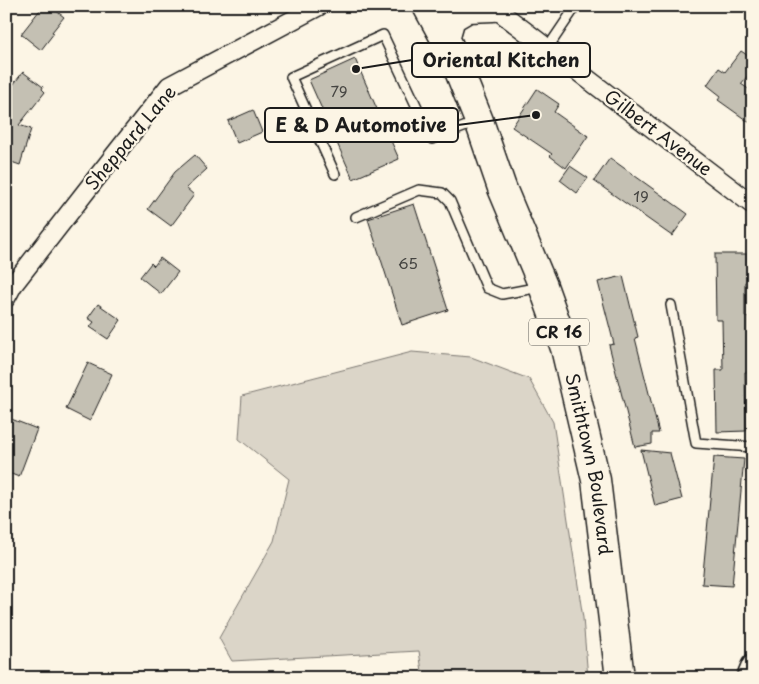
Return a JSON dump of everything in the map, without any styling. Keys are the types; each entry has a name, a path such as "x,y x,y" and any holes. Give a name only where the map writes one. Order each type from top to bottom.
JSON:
{"main road":[{"name":"Smithtown Boulevard","path":"427,6 449,46 479,121 502,188 543,286 564,348 596,480 620,678"},
{"path":"445,39 451,18 468,8 492,7"}],"street":[{"name":"Sheppard Lane","path":"6,298 87,190 169,86 319,6"},
{"name":"Gilbert Avenue","path":"492,7 753,205"},
{"path":"748,678 753,666"}],"lane":[{"path":"547,49 573,8"},
{"path":"335,174 291,78 383,35 432,139 479,121"},
{"path":"356,217 419,190 442,192 450,201 487,288 502,294 543,286"},
{"path":"671,305 696,443 753,447"}],"shaded area":[{"path":"412,352 471,357 529,379 553,422 583,618 588,678 423,678 419,651 232,661 219,638 274,541 289,479 239,439 242,396"}],"building":[{"path":"43,6 50,6 64,17 41,50 21,34"},
{"path":"741,51 753,59 753,69 741,84 753,92 753,125 718,100 721,96 707,85 719,68 725,72"},
{"path":"355,59 399,159 353,179 309,80"},
{"path":"23,72 43,87 42,89 45,92 19,125 31,129 20,165 6,160 6,94"},
{"path":"537,89 559,104 554,112 588,136 566,168 550,156 552,154 512,127"},
{"path":"253,110 262,132 237,143 228,121"},
{"path":"195,155 207,169 186,188 194,195 171,226 148,209 175,172"},
{"path":"610,158 688,214 672,236 594,181"},
{"path":"570,166 588,178 577,193 560,180"},
{"path":"414,204 448,310 402,325 368,219"},
{"path":"715,254 747,254 747,267 750,267 751,282 745,282 745,317 749,317 750,372 745,372 746,431 717,432 716,370 723,370 722,320 716,320"},
{"path":"160,258 178,272 161,294 140,277 151,263 154,266"},
{"path":"623,276 638,337 635,338 659,433 652,433 652,444 635,447 609,345 614,344 598,282"},
{"path":"98,304 121,320 108,339 90,327 94,322 88,318"},
{"path":"88,363 112,374 90,421 66,409"},
{"path":"6,417 37,429 19,477 6,472"},
{"path":"641,450 670,453 682,499 655,506"},
{"path":"714,457 744,459 732,586 702,584"}],"place":[{"name":"Oriental Kitchen","path":"356,69"},
{"name":"E & D Automotive","path":"536,115"}]}
